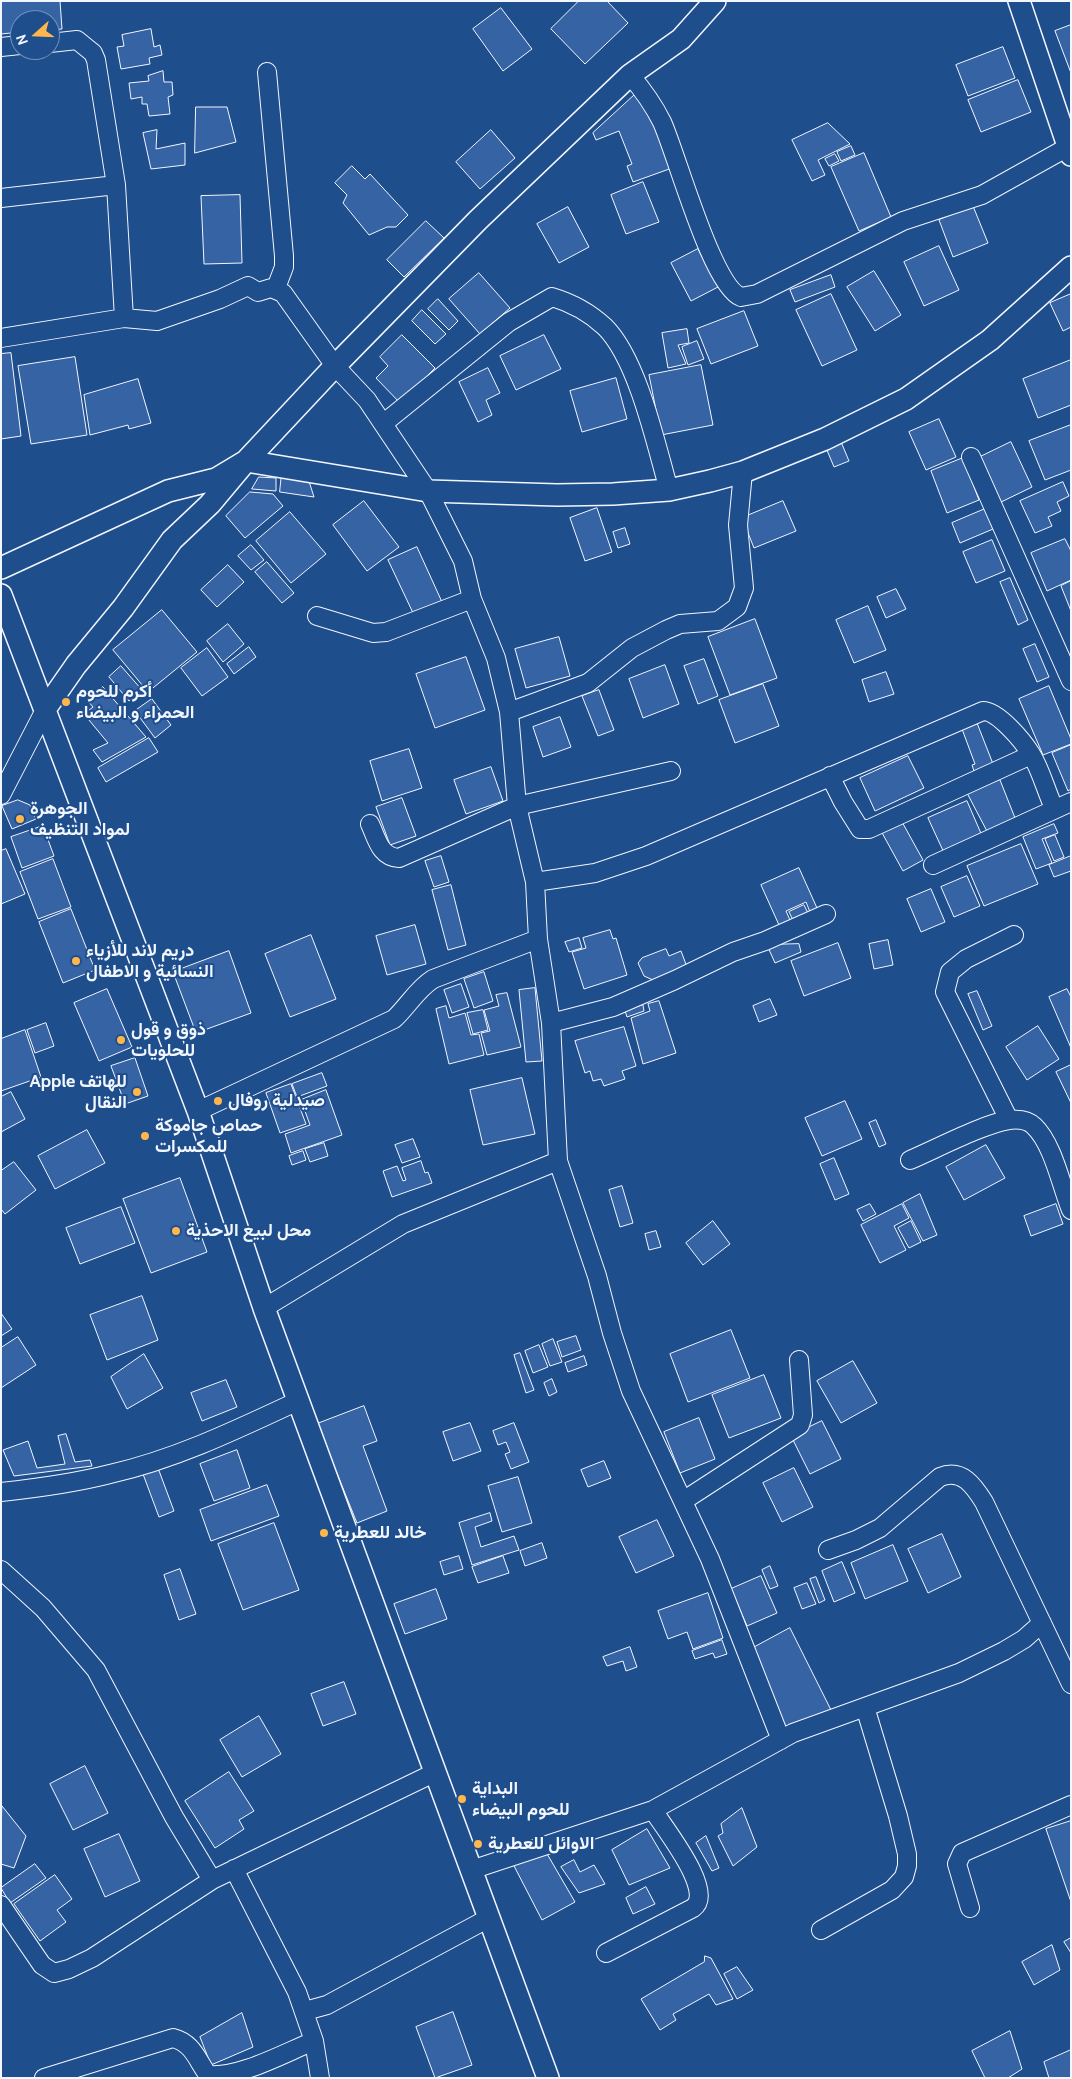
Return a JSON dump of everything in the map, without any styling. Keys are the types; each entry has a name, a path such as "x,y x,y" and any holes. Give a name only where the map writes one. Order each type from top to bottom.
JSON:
{"street":[{"path":"1,795 46,708 76,665 123,608 172,540 210,504 246,461 335,366 478,220 630,75 681,39 715,1"},
{"path":"630,75 647,94 656,111 706,244 731,291 741,297 757,294 903,221 982,195 1069,151 1019,1"},
{"path":"60,42 77,40 93,53 96,60 116,185 124,318"},
{"path":"267,72 284,256 284,266 276,288"},
{"path":"1,198 116,185"},
{"path":"1,568 168,492 216,479 246,461 428,491 557,495 669,490 742,472 826,439 923,389 990,340 1071,267"},
{"path":"1,338 124,318 157,321 220,299 248,286 258,292 268,288 276,288 291,302 335,366 367,400 428,491 463,561 472,599 496,658 509,712 517,806 535,882 538,940 551,1023 558,1161 597,1276 612,1333 631,1391 710,1559 781,1740"},
{"path":"384,423 509,322 552,297 571,303 586,312 605,328 614,339 628,363 645,408 669,490"},
{"path":"971,457 1071,681"},
{"path":"509,712 588,683 632,648 666,630 680,624 718,621 737,607 744,588 738,525 742,472"},
{"path":"1,595 46,708 198,1111 264,1308 548,2078"},
{"path":"317,616 360,630 380,633 472,599"},
{"path":"535,882 595,873 630,862 701,834 830,776 983,712 990,711 997,716 1031,755 1054,808"},
{"path":"830,776 860,829 868,829 1031,755"},
{"path":"370,824 382,851 392,857 399,858 517,806 671,771"},
{"path":"934,865 1054,808 1071,802"},
{"path":"551,1023 613,1007 733,952 765,941 826,914"},
{"path":"1009,1120 945,992 950,972 966,959 1014,935"},
{"path":"198,1111 394,1019 410,1004 422,986 433,979 538,940"},
{"path":"910,1160 978,1130 1009,1120 1028,1121 1036,1127 1052,1155 1071,1210"},
{"path":"264,1308 404,1224 558,1161"},
{"path":"683,1501 800,1425 804,1415 799,1360"},
{"path":"1,1492 68,1482 144,1464 228,1433 298,1401"},
{"path":"828,1550 856,1540 880,1528 940,1477 947,1474 960,1476 975,1488 984,1502 1071,1684"},
{"path":"1,1570 44,1608 96,1670 174,1817 212,1880"},
{"path":"471,1870 653,1810 781,1740 814,1725 866,1708 958,1673 986,1660 1013,1646 1042,1623"},
{"path":"821,1930 892,1890 904,1877 907,1866 907,1854 898,1816 866,1708"},
{"path":"1,1905 42,1965 54,1973 68,1969 92,1958 212,1880 436,1772"},
{"path":"970,1908 956,1864 962,1853 1071,1805"},
{"path":"606,1953 693,1908 700,1899 700,1890 692,1870 653,1810"},
{"path":"234,1869 297,1992 314,2041 320,2078"},
{"path":"304,2011 327,2005 489,1918"},
{"path":"44,2078 173,2038 183,2040 192,2047 208,2075 220,2076 240,2071 314,2041"}],"building":[{"path":"60,1 62,29 60,29 60,10 10,10 10,33 1,34 1,2"},
{"path":"579,1 607,1 628,23 585,64 551,29"},
{"path":"501,8 532,49 503,71 473,29"},
{"path":"1071,25 1071,73 1055,31"},
{"path":"151,29 154,47 160,45 162,55 149,58 150,64 121,69 117,47 124,46 122,35"},
{"path":"1003,47 1015,78 968,96 956,65"},
{"path":"163,71 164,82 172,82 173,95 168,97 170,114 149,116 147,104 142,104 142,97 131,99 129,83 149,81 148,76"},
{"path":"1018,80 1031,112 981,132 968,100"},
{"path":"640,90 672,168 633,182 627,166 632,164 619,131 596,140 593,133"},
{"path":"196,107 227,107 236,142 195,153"},
{"path":"828,123 850,144 818,160 825,175 812,181 792,140"},
{"path":"157,130 156,149 185,143 185,165 151,169 143,133"},
{"path":"491,130 515,158 480,189 456,162"},
{"path":"851,146 855,155 841,161 837,152"},
{"path":"864,153 891,217 859,231 831,167"},
{"path":"835,154 839,161 829,166 825,159"},
{"path":"352,166 365,179 370,174 408,215 396,227 387,227 369,235 343,203 347,195 335,183"},
{"path":"643,182 659,222 626,234 611,195"},
{"path":"240,195 242,263 204,264 201,196"},
{"path":"973,206 988,243 953,257 939,220"},
{"path":"568,207 589,247 559,263 537,224"},
{"path":"426,221 444,238 404,277 387,260"},
{"path":"939,246 959,290 924,306 904,262"},
{"path":"698,249 718,287 691,301 671,263"},
{"path":"874,271 901,315 875,331 847,287"},
{"path":"479,273 510,308 480,334 449,299"},
{"path":"831,275 835,287 795,302 790,290"},
{"path":"831,294 857,350 822,366 796,310"},
{"path":"1071,294 1071,327 1063,331 1050,303"},
{"path":"438,299 458,321 449,330 428,309"},
{"path":"422,310 446,334 435,344 412,321"},
{"path":"744,311 758,346 711,364 697,329"},
{"path":"687,329 689,343 678,345 686,364 668,368 662,333"},
{"path":"402,335 435,368 422,381 424,383 402,405 376,378 388,366 380,357"},
{"path":"544,335 561,369 516,390 500,356"},
{"path":"697,341 704,359 688,365 682,347"},
{"path":"11,353 21,436 1,439 1,354"},
{"path":"75,357 87,435 31,444 18,366"},
{"path":"1071,360 1071,405 1038,418 1023,379"},
{"path":"701,365 713,425 661,435 649,375"},
{"path":"488,368 500,393 486,400 492,415 478,422 459,382"},
{"path":"616,378 627,419 582,432 570,391"},
{"path":"138,379 151,423 129,429 128,425 90,435 84,395"},
{"path":"939,419 956,457 926,470 909,432"},
{"path":"1071,425 1071,470 1045,480 1029,441"},
{"path":"839,437 849,461 834,467 824,443"},
{"path":"1011,442 1032,487 997,504 976,459"},
{"path":"963,458 979,500 947,513 931,471"},
{"path":"282,472 307,475 314,497 280,492"},
{"path":"259,477 276,478 276,491 252,489"},
{"path":"1063,482 1069,496 1057,502 1061,511 1048,517 1052,526 1035,533 1020,501"},
{"path":"250,492 273,494 283,506 245,538 226,516"},
{"path":"364,501 399,547 367,571 333,525"},
{"path":"783,501 796,531 754,548 742,518"},
{"path":"597,508 612,552 585,561 570,518"},
{"path":"985,509 993,529 960,543 952,523"},
{"path":"290,512 326,554 291,583 256,541"},
{"path":"625,528 630,544 618,548 613,532"},
{"path":"1065,539 1071,551 1071,580 1047,591 1031,553"},
{"path":"992,540 1005,571 976,583 963,552"},
{"path":"251,545 264,560 251,570 238,556"},
{"path":"417,547 442,602 414,615 388,560"},
{"path":"267,562 294,593 282,603 255,572"},
{"path":"228,565 244,582 217,607 201,590"},
{"path":"1010,578 1028,620 1018,625 1000,582"},
{"path":"1071,581 1071,611 1061,586"},
{"path":"896,589 906,609 886,618 877,597"},
{"path":"868,606 886,650 854,663 836,620"},
{"path":"162,610 197,652 148,692 113,650"},
{"path":"755,619 777,678 730,695 708,637"},
{"path":"228,624 244,644 223,662 207,641"},
{"path":"559,637 570,676 526,688 515,649"},
{"path":"1035,644 1049,677 1037,682 1023,649"},
{"path":"249,647 256,657 234,674 227,664"},
{"path":"207,648 228,677 202,696 181,668"},
{"path":"466,657 485,710 435,728 416,674"},
{"path":"704,659 718,696 698,704 684,666"},
{"path":"665,665 679,704 643,718 629,679"},
{"path":"121,666 142,690 129,701 109,677"},
{"path":"886,672 894,694 869,702 862,680"},
{"path":"763,684 779,726 735,743 719,700"},
{"path":"1049,686 1071,739 1071,744 1043,755 1019,699"},
{"path":"103,687 146,737 102,762 93,750 108,743 84,714 93,707 87,700"},
{"path":"599,690 614,730 598,736 582,696"},
{"path":"152,699 171,725 155,738 135,711"},
{"path":"560,717 571,747 543,757 533,727"},
{"path":"977,723 995,769 976,777 972,765 975,764 962,729"},
{"path":"149,738 158,752 106,782 98,768"},
{"path":"1071,745 1071,789 1068,791 1052,753"},
{"path":"409,749 422,788 382,801 370,761"},
{"path":"908,756 924,788 875,811 860,778"},
{"path":"491,767 503,801 466,814 454,780"},
{"path":"1000,780 1017,823 989,835 967,793"},
{"path":"402,798 416,836 390,845 376,807"},
{"path":"18,800 30,805 36,819 12,829 2,806"},
{"path":"967,801 983,838 945,855 928,818"},
{"path":"901,820 923,860 903,871 881,831"},
{"path":"1054,824 1058,833 1042,839 1052,863 1036,869 1023,837"},
{"path":"43,826 54,856 22,868 11,837"},
{"path":"1055,835 1064,857 1054,861 1045,839"},
{"path":"1021,844 1038,884 984,906 967,866"},
{"path":"6,849 25,894 1,904 1,851"},
{"path":"441,856 449,882 434,887 425,861"},
{"path":"1071,856 1071,871 1054,877 1049,865"},
{"path":"53,859 71,907 38,919 20,872"},
{"path":"799,868 817,908 810,912 806,902 786,911 790,920 779,925 761,885"},
{"path":"967,876 980,906 954,917 941,887"},
{"path":"451,885 466,945 448,950 432,890"},
{"path":"931,889 945,922 921,932 907,899"},
{"path":"804,905 808,913 793,920 789,912"},
{"path":"71,909 95,970 63,983 39,922"},
{"path":"415,925 426,964 387,975 376,936"},
{"path":"610,930 613,939 616,938 627,975 584,989 572,952 586,948 583,938"},
{"path":"311,935 336,999 290,1017 265,954"},
{"path":"579,938 582,948 569,952 565,942"},
{"path":"888,940 893,965 874,969 869,944"},
{"path":"838,943 851,978 804,996 791,961"},
{"path":"799,944 801,952 775,963 767,945"},
{"path":"666,949 669,956 681,951 687,967 653,980 644,976 638,963 642,958"},
{"path":"229,951 251,1013 196,1033 173,972"},
{"path":"484,972 493,1001 474,1008 464,979"},
{"path":"461,984 469,1007 452,1013 444,990"},
{"path":"535,988 542,1061 526,1062 519,990"},
{"path":"107,989 132,1047 99,1061 74,1003"},
{"path":"1067,989 1071,997 1071,1048 1049,997"},
{"path":"977,991 992,1026 983,1030 968,994"},
{"path":"507,993 521,1047 487,1055 481,1033 490,1031 484,1010 499,1006 496,995"},
{"path":"770,999 777,1015 759,1022 753,1006"},
{"path":"659,1001 676,1053 643,1064 631,1018 650,1011 648,1004"},
{"path":"643,1005 644,1011 627,1017 625,1011"},
{"path":"446,1006 449,1018 465,1013 471,1035 479,1034 484,1055 449,1064 436,1009"},
{"path":"483,1010 488,1030 473,1034 467,1013"},
{"path":"46,1023 54,1046 35,1053 27,1030"},
{"path":"1038,1026 1059,1059 1027,1080 1006,1047"},
{"path":"624,1027 636,1066 622,1071 625,1079 604,1086 601,1079 593,1081 590,1071 585,1073 575,1041"},
{"path":"25,1030 41,1077 1,1091 1,1039"},
{"path":"135,1058 148,1096 125,1104 111,1066"},
{"path":"1071,1065 1071,1103 1056,1072"},
{"path":"322,1073 327,1086 297,1097 292,1084"},
{"path":"522,1078 535,1134 483,1145 470,1090"},
{"path":"291,1084 306,1124 280,1133 266,1093"},
{"path":"326,1090 342,1135 291,1153 285,1134 310,1125 301,1100"},
{"path":"11,1092 25,1119 1,1132 1,1097"},
{"path":"845,1101 862,1139 822,1156 805,1118"},
{"path":"876,1120 886,1144 879,1147 869,1123"},
{"path":"87,1130 105,1163 55,1189 38,1156"},
{"path":"413,1139 420,1157 402,1163 395,1145"},
{"path":"324,1143 328,1156 310,1162 305,1149"},
{"path":"986,1145 1005,1178 964,1200 946,1167"},
{"path":"303,1151 306,1160 292,1165 289,1156"},
{"path":"834,1158 849,1194 835,1200 820,1164"},
{"path":"421,1161 425,1173 428,1172 432,1183 392,1197 383,1171 397,1166 403,1181 406,1180 402,1168"},
{"path":"14,1162 36,1190 5,1214 1,1209 1,1171"},
{"path":"180,1178 207,1252 151,1273 123,1199"},
{"path":"622,1186 633,1223 620,1227 609,1190"},
{"path":"920,1194 937,1235 923,1241 903,1203"},
{"path":"870,1204 876,1214 863,1221 857,1210"},
{"path":"902,1204 909,1218 894,1226 906,1250 880,1263 861,1225"},
{"path":"1056,1204 1063,1224 1031,1236 1024,1216"},
{"path":"121,1207 135,1243 80,1264 66,1228"},
{"path":"713,1221 730,1244 703,1265 686,1243"},
{"path":"911,1221 921,1242 909,1248 898,1228"},
{"path":"656,1231 661,1247 649,1250 645,1234"},
{"path":"142,1296 158,1340 107,1360 90,1315"},
{"path":"1,1313 12,1329 1,1336"},
{"path":"731,1330 750,1378 688,1402 670,1354"},
{"path":"576,1336 581,1350 562,1357 557,1342"},
{"path":"18,1337 36,1365 1,1388 1,1348"},
{"path":"553,1339 562,1362 550,1366 542,1344"},
{"path":"539,1345 548,1367 533,1373 525,1351"},
{"path":"520,1353 534,1390 526,1393 514,1355"},
{"path":"144,1354 163,1388 127,1409 111,1377"},
{"path":"584,1356 587,1365 568,1372 565,1363"},
{"path":"853,1361 877,1403 841,1423 817,1381"},
{"path":"764,1375 781,1418 729,1438 712,1395"},
{"path":"552,1379 557,1392 549,1396 544,1383"},
{"path":"226,1380 237,1407 202,1421 191,1393"},
{"path":"364,1406 377,1441 363,1446 387,1511 357,1523 317,1424"},
{"path":"699,1418 715,1459 680,1473 664,1432"},
{"path":"822,1421 841,1459 810,1474 791,1436"},
{"path":"470,1423 481,1451 453,1461 443,1432"},
{"path":"514,1423 529,1462 511,1469 505,1454 510,1452 506,1442 498,1445 493,1431"},
{"path":"66,1434 75,1462 90,1460 92,1466 14,1476 3,1450 28,1441 37,1468 65,1464 58,1436"},
{"path":"237,1450 250,1488 214,1501 200,1464"},
{"path":"604,1461 611,1478 588,1487 581,1470"},
{"path":"158,1468 174,1511 159,1517 143,1474"},
{"path":"794,1468 813,1507 782,1522 763,1483"},
{"path":"518,1477 532,1523 502,1532 488,1486"},
{"path":"267,1485 279,1516 211,1541 200,1510"},
{"path":"490,1513 492,1521 475,1527 481,1547 514,1536 519,1550 472,1565 459,1523"},
{"path":"657,1520 674,1556 636,1573 619,1537"},
{"path":"274,1523 299,1590 243,1610 218,1544"},
{"path":"942,1534 961,1577 928,1593 908,1549"},
{"path":"542,1543 547,1558 525,1566 520,1551"},
{"path":"893,1545 908,1581 865,1599 851,1563"},
{"path":"459,1556 463,1569 444,1575 440,1562"},
{"path":"503,1556 509,1573 478,1583 472,1567"},
{"path":"842,1562 855,1593 834,1602 822,1571"},
{"path":"770,1566 778,1586 770,1589 762,1570"},
{"path":"180,1569 196,1614 179,1620 164,1575"},
{"path":"761,1576 777,1613 747,1626 731,1589"},
{"path":"816,1577 825,1600 819,1603 810,1579"},
{"path":"807,1583 816,1604 802,1609 794,1588"},
{"path":"436,1589 447,1619 405,1634 394,1604"},
{"path":"708,1593 723,1638 693,1649 687,1632 668,1639 658,1611"},
{"path":"790,1628 831,1710 782,1731 753,1648"},
{"path":"722,1640 727,1654 715,1658 713,1653 695,1659 692,1651"},
{"path":"630,1647 637,1667 626,1671 623,1661 607,1666 603,1657"},
{"path":"344,1682 356,1714 323,1726 311,1694"},
{"path":"259,1716 281,1754 242,1777 220,1740"},
{"path":"85,1766 108,1813 73,1830 50,1784"},
{"path":"229,1772 254,1811 239,1820 244,1829 215,1848 185,1801"},
{"path":"2,1806 26,1836 14,1868 1,1864"},
{"path":"742,1808 757,1847 733,1866 718,1836 723,1833 721,1824"},
{"path":"1071,1821 1071,1902 1046,1829"},
{"path":"647,1829 670,1868 629,1885 612,1850"},
{"path":"119,1834 140,1881 105,1897 84,1849"},
{"path":"706,1836 719,1868 712,1871 696,1843"},
{"path":"546,1852 575,1902 542,1920 513,1864"},
{"path":"574,1860 580,1872 594,1865 605,1884 579,1893 561,1867"},
{"path":"35,1864 46,1878 10,1903 1,1888"},
{"path":"55,1875 72,1899 57,1910 66,1922 40,1941 14,1904"},
{"path":"646,1887 655,1904 633,1914 626,1898"},
{"path":"1071,1938 1071,1953 1064,1942"},
{"path":"1052,1945 1060,1970 1034,1985 1022,1962"},
{"path":"705,1956 711,1958 733,1999 716,2005 709,1994 673,2014 676,2020 660,2030 641,1999 704,1962"},
{"path":"737,1967 753,1990 737,1999 724,1974"},
{"path":"453,2012 472,2065 435,2078 416,2027"},
{"path":"242,2013 253,2047 211,2065 200,2037"},
{"path":"1010,2031 1022,2069 1008,2078 985,2078 972,2051"},
{"path":"1071,2050 1071,2078 1049,2078 1044,2062"}],"place":[{"name":"أكرم للحوم الحمراء و البيضاء","path":"66,702"},
{"name":"الجوهرة لمواد التنظيف","path":"20,819"},
{"name":"دريم لاند للأزياء النسائية و الاطفال","path":"76,961"},
{"name":"ذوق و قول للحلويات","path":"121,1040"},
{"name":"Apple للهاتف النقال","path":"137,1092"},
{"name":"صيدلية روفال","path":"218,1101"},
{"name":"حماص جاموكة للمكسرات","path":"145,1136"},
{"name":"محل لبيع الاحذية","path":"176,1231"},
{"name":"خالد للعطرية","path":"324,1533"},
{"name":"البداية للحوم البيضاء","path":"462,1799"},
{"name":"الاوائل للعطرية","path":"478,1844"}]}
